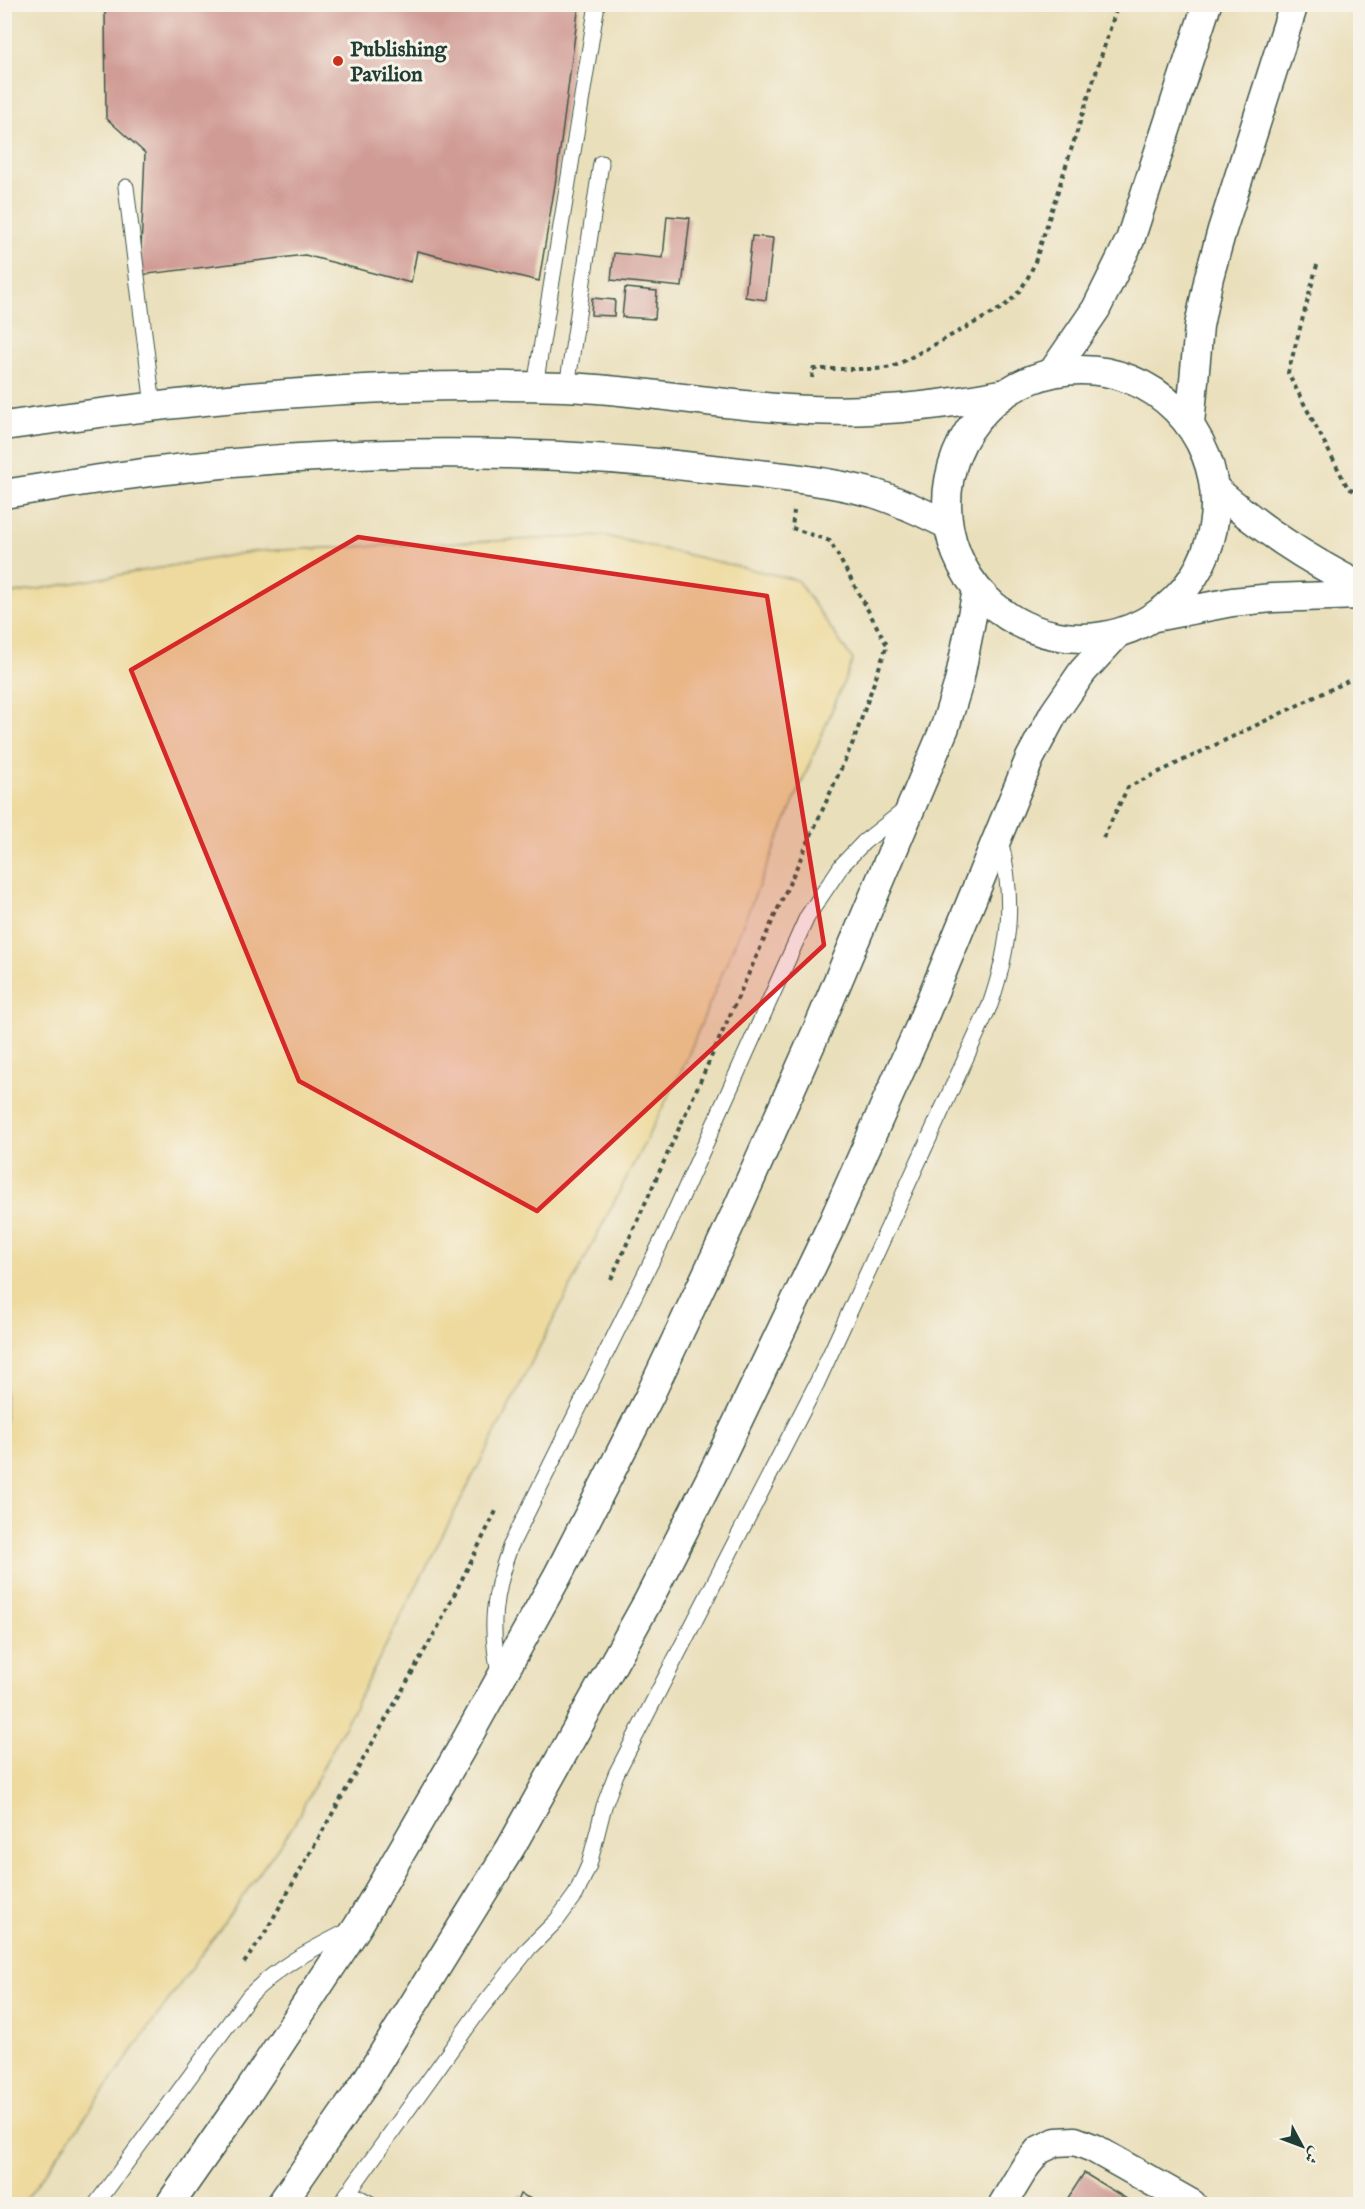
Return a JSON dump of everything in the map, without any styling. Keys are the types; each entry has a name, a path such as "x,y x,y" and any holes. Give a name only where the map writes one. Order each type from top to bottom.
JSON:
{"street":[{"path":"1052,373 1096,309 1130,240 1207,4"},
{"path":"1190,424 1199,326 1209,278 1222,230 1294,4"},
{"path":"1153,617 1176,598 1195,574 1208,547 1215,518 1214,488 1206,455 1190,424 1168,401 1142,385 1114,374 1083,370 1052,373 1028,381 1006,393 987,409 967,434 954,463 947,494 948,525 963,570 977,590 999,611 1026,627 1056,636 1087,638 1118,633 1153,617 1232,602 1272,597 1360,595"},
{"path":"4,426 230,398 382,387 567,387 807,410 857,411 907,409 957,403 1006,393"},
{"path":"4,494 114,477 229,464 344,457 459,454 575,457 657,462 837,485 875,494 948,525"},
{"path":"1214,488 1280,541 1315,563 1360,586"},
{"path":"170,2205 247,2094 358,1926 558,1575 650,1395 809,1050 914,804 945,727 959,682 977,590"},
{"path":"281,2205 363,2086 511,1847 648,1601 712,1475 833,1222 920,1026 1030,758 1054,713 1083,671 1118,633"},
{"path":"1003,2205 1026,2166 1039,2150 1056,2142 1075,2141 1093,2148 1192,2205"}],"lane":[{"path":"535,387 597,4"},
{"path":"567,387 601,163"},
{"path":"126,187 153,406"},
{"path":"500,1679 493,1625 495,1598 510,1546 665,1234 807,917 842,865 864,842 914,804"},
{"path":"371,2205 345,2198 478,2012 529,1948 557,1920 576,1894 589,1865 604,1806 616,1774 817,1383 990,1005 1002,972 1008,937 1010,902 1007,866 999,832"},
{"path":"96,2205 249,1995 291,1960 358,1926"}],"path":[{"path":"807,410 813,369 893,368 999,309 1023,288 1036,259 1118,4"},
{"path":"1317,265 1288,373 1348,488 1360,493"},
{"path":"608,1287 854,740 887,645 830,541 792,528 797,479"},
{"path":"1103,838 1128,787 1348,681"},
{"path":"241,1967 262,1938 438,1627 496,1510"}],"highlighted area":[{"path":"358,537 767,596 824,945 537,1211 299,1081 131,670"}],"sand":[{"path":"606,536 797,580 853,660 682,1070 293,1826 23,2204 5,2204 5,595 256,551"}],"building":[{"path":"105,4 579,4 557,173 539,281 417,251 411,283 305,255 140,275 145,153 106,118"},
{"path":"667,216 690,218 682,287 611,280 614,253 663,258"},
{"path":"752,236 773,238 766,300 745,297"},
{"path":"625,288 657,291 655,319 622,317"},
{"path":"592,298 615,300 614,316 591,315"},
{"path":"1084,2173 1135,2204 1064,2204"},
{"path":"520,2194 542,2204 516,2204"}],"place":[{"name":"Publishing Pavilion","path":"338,61"}]}
